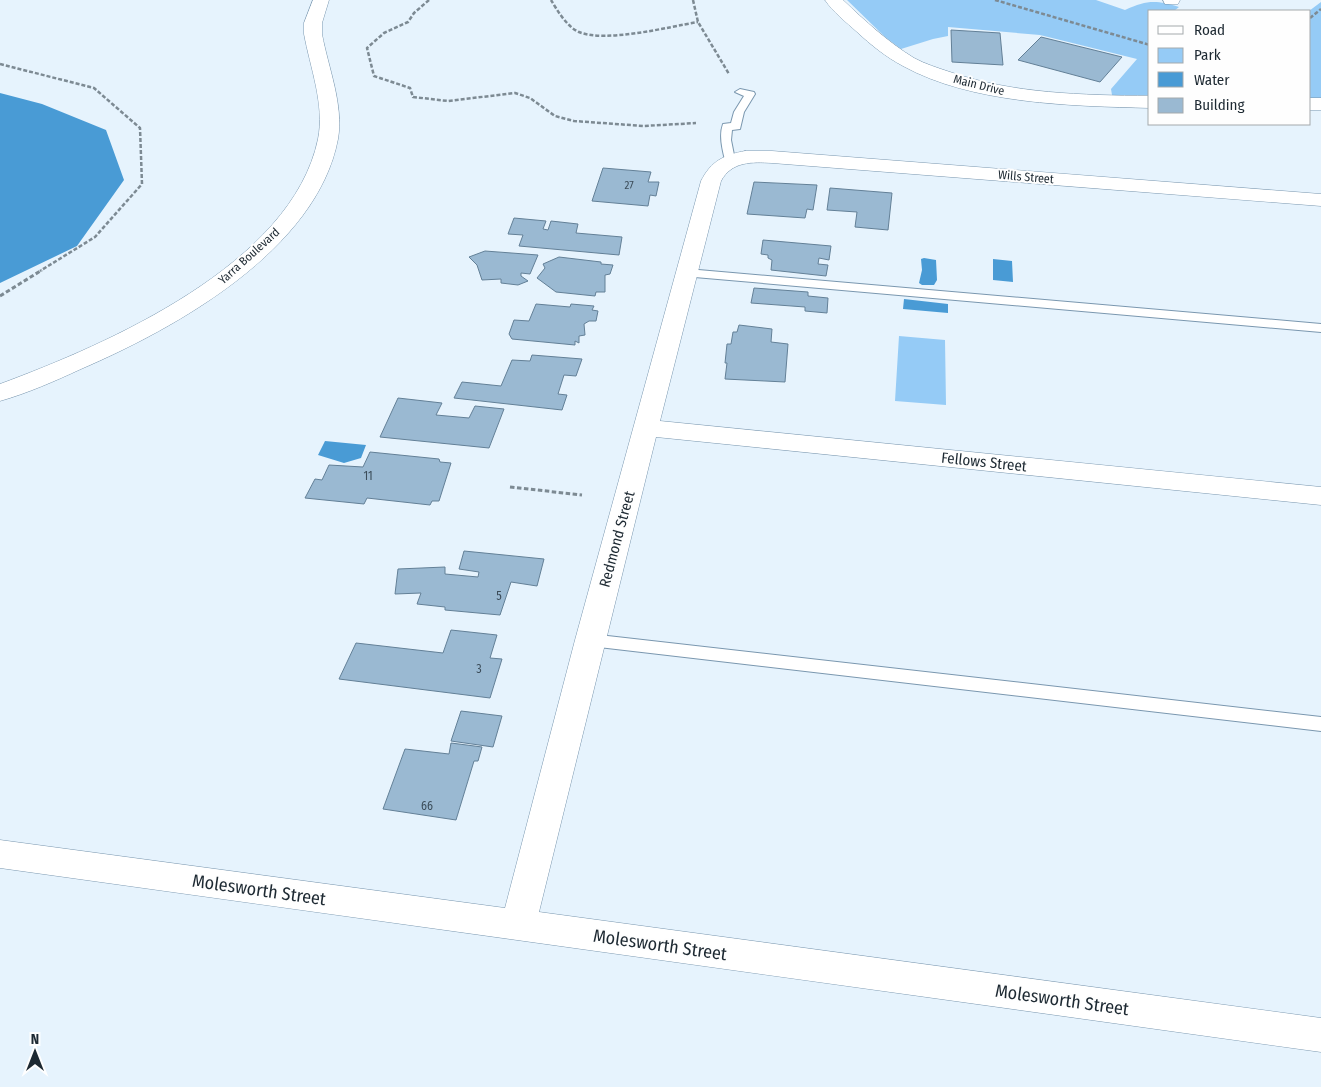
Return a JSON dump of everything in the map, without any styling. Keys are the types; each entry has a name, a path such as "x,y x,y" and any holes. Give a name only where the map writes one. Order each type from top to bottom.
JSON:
{"street":[{"name":"Yarra Boulevard","path":"0,393 89,358 166,318 208,292 238,268 263,247 286,222 304,198 316,177 328,137 327,113 313,34 313,23 320,0"},
{"name":"Main Drive","path":"833,0 867,33 908,62 956,81 1025,96 1105,102 1148,102"},
{"name":"Wills Street","path":"730,160 744,157 772,157 1321,200"},
{"name":"Redmond Street","path":"518,926 590,640 714,173 730,160"},
{"name":"Fellows Street","path":"647,428 1321,496"},
{"name":"Molesworth Street","path":"0,854 1321,1035"}],"lane":[{"path":"730,160 726,140 727,126 736,127 739,112 750,94 740,92"},
{"path":"687,273 1321,328"},
{"path":"590,640 1321,724"}],"path":[{"path":"430,0 414,13 408,22 384,33 367,48 374,76 410,88 414,97 426,101 455,100 510,92 531,98 554,116 580,122 628,127 679,126 696,123"},
{"path":"551,0 554,7 576,31 592,35 613,35 698,22"},
{"path":"693,0 698,22 740,92"},
{"path":"995,0 1148,44"},
{"path":"1311,17 1321,9"},
{"path":"0,64 94,88 140,128 142,184 96,237 0,296"},
{"path":"510,487 582,495"}],"green space":[{"path":"847,0 1096,0 1125,10 1139,4 1152,2 1179,7 1175,10 1148,10 1148,95 1112,95 1111,89 1137,59 1040,35 948,27 948,36 901,49 885,37"},
{"path":"1321,2 1321,98 1311,98 1310,10"},
{"path":"899,336 945,340 946,405 895,401"}],"water":[{"path":"0,93 42,104 106,130 124,180 77,246 0,283"},
{"path":"921,259 936,260 937,280 934,285 922,285 919,283 922,270"},
{"path":"993,259 1012,261 1013,282 993,280"},
{"path":"904,299 948,304 948,313 903,309"},
{"path":"325,441 366,445 361,458 344,463 318,455"}],"building":[{"path":"951,30 1000,33 1003,65 952,62"},
{"path":"1041,37 1122,57 1100,82 1018,60"},
{"path":"603,168 651,172 648,182 659,182 656,196 650,195 648,206 592,201"},
{"path":"754,182 817,185 813,210 807,209 805,218 747,214"},
{"path":"830,188 892,193 888,230 855,227 857,212 827,210"},
{"path":"514,218 546,221 543,229 548,230 551,221 578,224 576,233 622,237 619,255 519,246 523,235 508,234"},
{"path":"763,240 831,246 829,260 819,258 818,264 828,265 826,276 771,270 772,260 768,258 768,255 761,254"},
{"path":"485,251 538,255 530,274 521,273 521,276 528,281 518,285 501,283 501,279 482,280 477,265 469,257"},
{"path":"559,257 613,265 610,274 605,275 605,292 596,292 595,296 556,292 537,278 545,268 543,264"},
{"path":"754,288 808,292 808,296 828,298 827,313 805,311 805,307 751,303"},
{"path":"536,304 570,307 571,304 594,306 592,310 598,311 596,321 589,321 584,324 585,335 579,336 579,343 575,341 575,345 512,339 509,334 514,320 529,321"},
{"path":"739,325 772,329 771,342 788,344 785,382 725,379 727,344 731,344 733,332 737,332"},
{"path":"532,355 582,359 576,376 564,375 558,394 567,395 562,410 454,398 462,382 501,386 512,360 530,361"},
{"path":"398,398 442,403 436,415 469,418 475,406 504,409 489,448 380,437"},
{"path":"370,452 439,459 440,462 451,463 439,501 432,501 430,505 367,498 364,504 305,498 315,479 322,480 329,465 363,467"},
{"path":"464,551 544,559 537,586 511,582 500,615 445,610 445,607 417,604 421,593 395,594 398,569 445,567 445,574 478,577 479,572 459,569"},
{"path":"451,630 497,635 490,658 502,659 490,698 339,679 356,643 443,653"},
{"path":"461,711 502,716 493,747 451,741"},
{"path":"451,743 482,747 478,761 474,761 456,820 383,809 405,749 449,754"}]}
